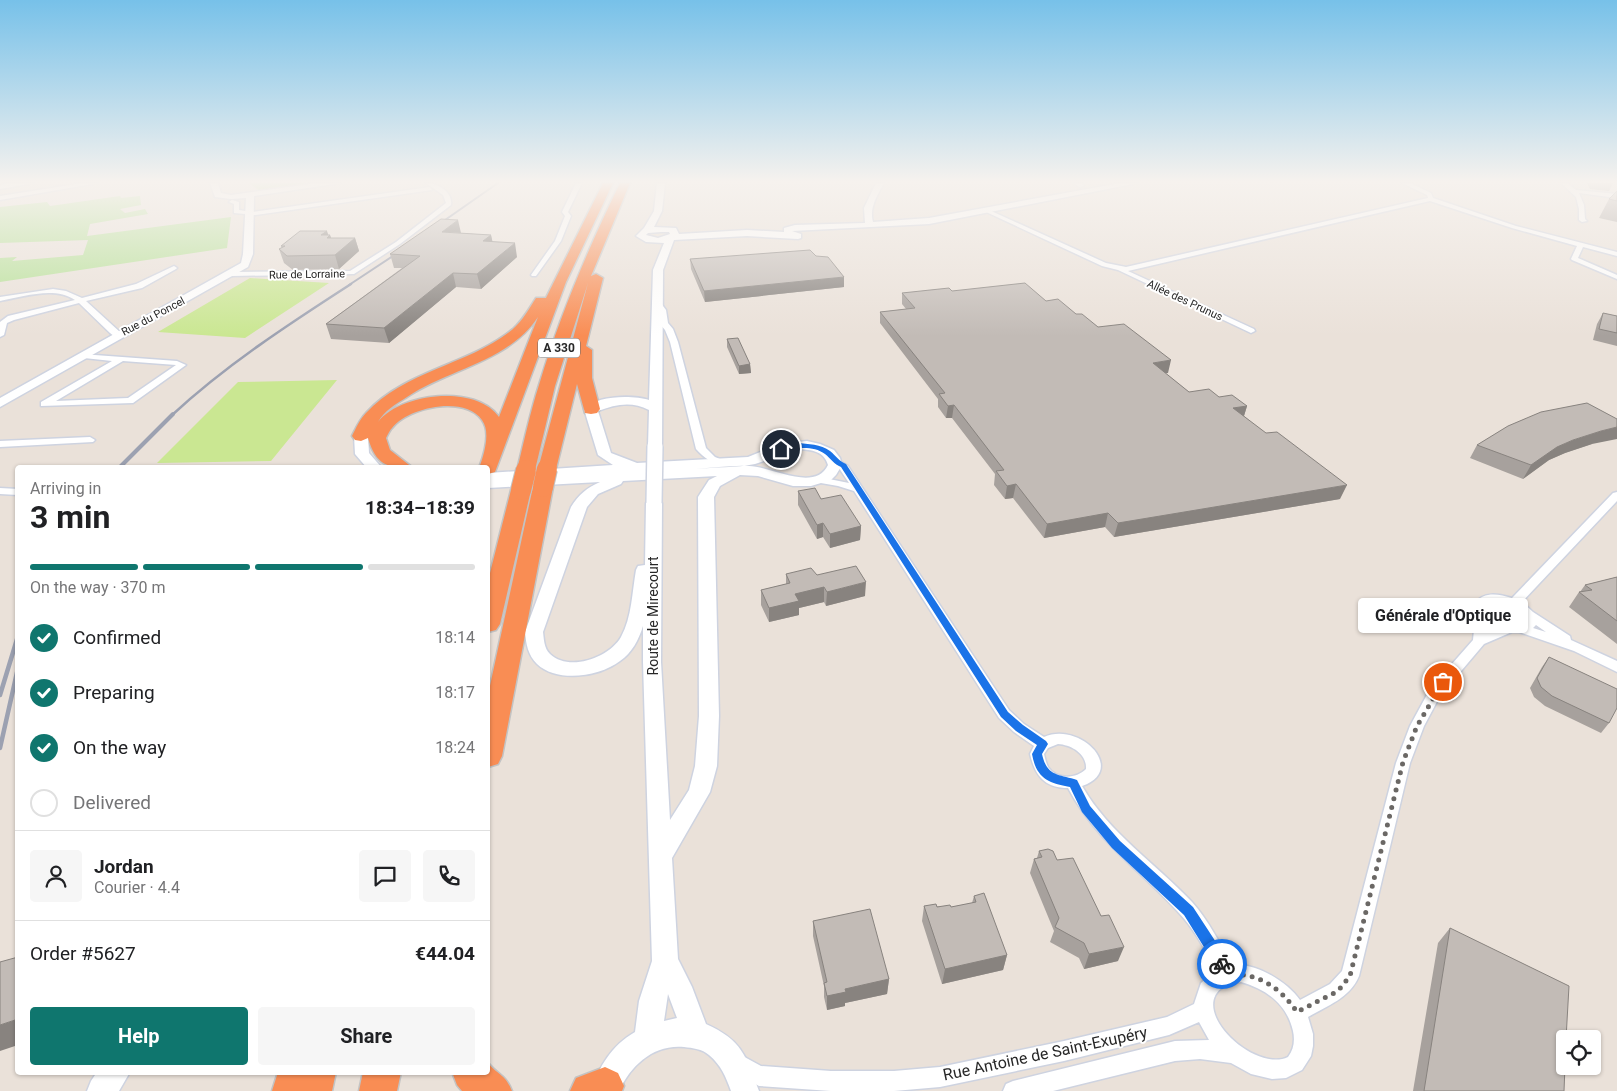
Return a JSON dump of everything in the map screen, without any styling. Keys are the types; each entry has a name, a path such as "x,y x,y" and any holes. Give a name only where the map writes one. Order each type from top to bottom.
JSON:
{"highway":[{"name":"A 330","path":"489,465 559,282 581,234"},
{"name":"A 330","path":"490,618 534,479 550,376 586,269 601,234"},
{"path":"490,744 534,479 587,313 604,246 603,234"},
{"path":"361,436 365,424 383,404 419,384 484,354 518,333 532,318 548,290 559,282"},
{"path":"587,313 583,364 591,409"},
{"path":"399,465 390,460 383,452 378,443 378,432 382,425 394,415 428,403 466,402 481,408 489,416 493,424 495,448"},
{"path":"291,1091 295,1075"},
{"path":"313,1091 317,1075"},
{"path":"378,1091 381,1075"},
{"path":"473,1075 481,1084 493,1091"}],"main road":[{"name":"Rue du Poncel","path":"0,403 116,338 118,334 139,325 232,274 246,263 247,234"},
{"name":"Route de Mirecourt","path":"658,270 670,234"},
{"path":"649,235 676,234"},
{"name":"Route de Mirecourt","path":"648,1039 652,1001 665,960 652,662 658,270 649,235"},
{"path":"655,408 641,401 624,400 607,403 591,409 605,455 620,463 663,468"},
{"path":"361,436 362,461"},
{"path":"490,477 734,466 755,460 786,447 807,446 825,451 832,456 834,469 827,476 819,480 794,482 777,478 771,464 772,453"},
{"path":"660,858 699,792 706,766 708,696 706,497 714,483 734,466"},
{"path":"633,476 603,485 584,498 579,507 534,632 535,649 543,660 562,667 583,668 606,661 624,648 635,623 654,503"},
{"name":"Route de Mirecourt","path":"665,960 683,996 695,1033"},
{"path":"599,1089 631,1050 648,1039 672,1032 695,1033 718,1043 736,1063 745,1091"},
{"path":"101,1091 114,1075"}],"street":[{"name":"Rue de Lorraine","path":"232,274 352,273 411,234"},
{"path":"534,275 558,241 561,234"},
{"name":"Allée des Prunus","path":"1036,234 1104,266 1119,269 1251,331"},
{"path":"1119,269 1134,268 1280,234"},
{"path":"1536,234 1617,254"},
{"path":"1582,246 1574,259 1617,277"},
{"path":"0,335 4,322 11,318 139,286 174,268"},
{"path":"0,299 60,291 73,293 110,330 118,334"},
{"path":"657,304 662,310 664,324 669,329 674,342 701,449 712,459 756,470 777,478"},
{"path":"84,356 120,359 182,365 130,401 44,404 120,359"},
{"path":"0,444 90,440"},
{"path":"834,461 843,466 1004,714 1019,728 1043,744"},
{"path":"490,484 633,476 734,466"},
{"path":"819,480 840,483 857,489"},
{"path":"0,491 15,492"},
{"path":"1514,604 1617,494"},
{"path":"1479,640 1482,611 1480,604 1487,599 1501,599 1514,604 1579,648 1617,667"},
{"path":"1482,611 1494,621 1579,648"},
{"path":"1297,1012 1338,991 1350,976 1403,762 1417,726 1435,692 1479,640 1528,626 1531,623 1530,615"},
{"path":"1054,739 1067,740 1081,745 1091,755 1093,761 1092,772 1085,780 1073,783 1057,781 1050,777 1039,766 1037,754 1043,744 1054,739"},
{"path":"1073,783 1086,809 1116,844 1188,911 1228,974"},
{"path":"1228,974 1256,977 1270,984 1289,1001 1303,1025 1305,1038 1303,1050 1298,1060 1288,1067 1276,1070 1245,1063 1230,1053 1212,1032 1204,1009 1207,990 1219,977 1228,974"},
{"name":"Rue Antoine de Saint-Exupéry","path":"736,1063 759,1076 821,1080 894,1081 940,1077 1064,1052 1168,1026 1204,1009"},
{"name":"Rue Antoine de Saint-Exupéry","path":"1013,1091 1181,1050 1200,1049 1230,1053"}],"green space":[{"path":"0,234 88,234 87,236 103,234 229,234 227,248 0,282 0,258 17,257 12,261 83,255 88,240 0,243"},
{"path":"250,278 329,283 245,338 158,332"},
{"path":"337,380 271,461 157,463 238,382"}],"building":[{"path":"296,234 330,235 327,238 355,238 335,255 287,256 279,249 285,246 281,246"},
{"path":"419,234 491,235 483,241 515,243 477,274 453,273 384,328 326,324 420,256 390,254"},
{"path":"810,250 816,256 828,257 844,277 704,291 690,259"},
{"path":"1025,283 1046,301 1058,299 1076,314 1082,314 1098,327 1124,324 1171,360 1153,363 1189,392 1209,389 1219,397 1232,395 1247,406 1233,408 1266,433 1277,432 1347,485 1118,523 1108,513 1047,524 1016,484 1007,486 996,471 1004,470 954,405 948,406 939,394 945,393 880,312 915,308 902,293 949,288 952,291"},
{"path":"1603,313 1617,316 1617,333 1599,329"},
{"path":"738,338 750,364 739,366 727,339"},
{"path":"1587,403 1617,419 1617,427 1573,440 1557,447 1531,465 1477,445 1508,426 1541,412"},
{"path":"815,488 821,499 841,495 861,526 830,534 823,523 817,525 798,491"},
{"path":"856,566 866,582 827,592 824,587 795,594 799,601 769,608 761,590 790,583 786,574 811,568 817,575"},
{"path":"1617,577 1617,621 1579,592 1592,590 1585,585"},
{"path":"1549,657 1617,689 1617,708 1609,723 1552,696 1541,687 1537,678"},
{"path":"1048,849 1053,851 1057,860 1073,858 1101,916 1109,915 1124,947 1089,954 1084,943 1055,927 1059,918 1034,859 1042,857 1039,851"},
{"path":"984,893 1007,955 945,969 924,906 936,904 937,907 950,905 951,907 976,902 974,896"},
{"path":"870,909 889,979 845,989 846,992 827,996 824,983 827,982 813,921"},
{"path":"1450,928 1569,986 1567,1030 1556,1030 1556,1075 1565,1075 1564,1091 1424,1091"},
{"path":"15,958 15,1020 0,1025 0,962"}],"railway":[{"path":"349,285 402,250"},
{"path":"171,416 236,362 351,284"},
{"path":"122,465 171,416"},
{"path":"0,695 15,646"},
{"path":"0,748 15,681"}],"way so far":[{"path":"1222,964 1228,974 1256,977 1270,984 1289,1001 1297,1012 1338,991 1350,976 1403,762 1417,726 1435,692 1443,682"}],"place":[{"name":"Générale d'Optique","path":"1443,682"}],"route":[{"path":"781,449 792,446 814,447 830,454 834,461 843,466 1004,714 1019,728 1043,744 1037,754 1039,766 1057,781 1073,783 1086,809 1116,844 1188,911 1222,964"}]}
